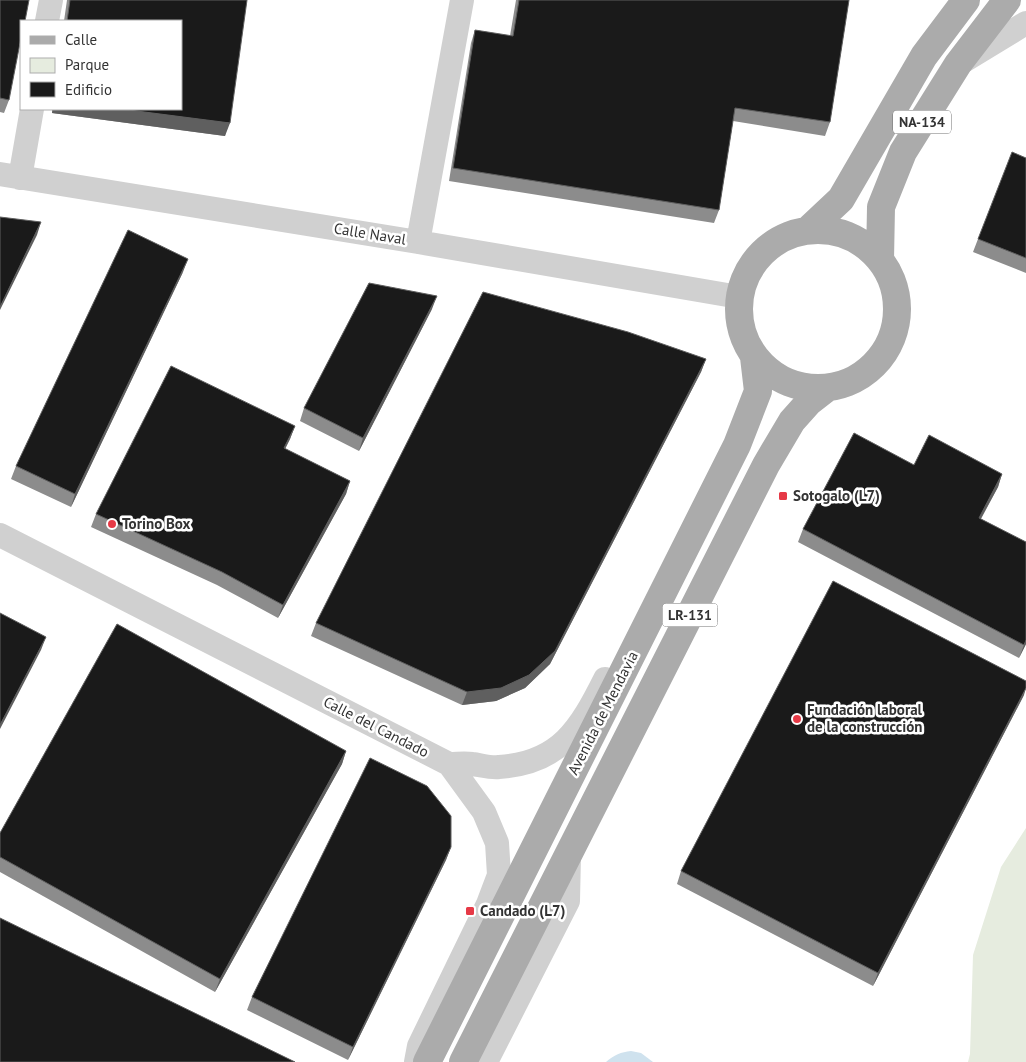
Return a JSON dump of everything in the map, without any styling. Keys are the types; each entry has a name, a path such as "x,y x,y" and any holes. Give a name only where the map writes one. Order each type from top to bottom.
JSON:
{"main road":[{"name":"NA-134","path":"808,230 841,199 924,56 966,0"},
{"name":"NA-134","path":"880,260 881,207 903,152 958,64 1007,0"},
{"path":"808,230 835,232 860,242 880,260 892,280 897,304 895,328 886,350 870,369 850,382 827,388 799,387 774,376 754,357 742,332 739,318 739,297 747,273 763,252 784,238 808,230"},
{"name":"Avenida de Mendavia","path":"427,1062 737,446 758,391 754,357"},
{"name":"LR-131","path":"463,1062 766,466 792,421 809,402 827,388"}],"street":[{"path":"47,20 51,0"},
{"path":"418,242 462,0"},
{"path":"958,64 1026,23"},
{"path":"10,176 32,110"},
{"name":"Calle Naval","path":"10,176 418,242 739,297"},
{"name":"Calle del Candado","path":"0,536 449,764 471,764 497,768 526,764 554,751 577,729 596,697 654,582 680,560"},
{"path":"416,1062 418,1046 488,904 499,875 496,843 484,812 449,764"},
{"path":"486,1062 568,901 569,852"}],"green space":[{"path":"1026,828 1026,1062 968,1062 970,1054 973,955 1001,867"}],"water":[{"path":"631,1051 641,1053 653,1062 606,1062 618,1054"}],"building":[{"path":"0,0 29,0 25,20 20,20 20,43 9,100 0,98"},
{"path":"70,0 247,0 230,123 129,110 182,110 182,20 67,20"},
{"path":"519,0 849,0 830,122 735,108 719,210 453,168 475,30 513,36"},
{"path":"1012,152 1026,158 1026,258 978,239"},
{"path":"0,217 41,222 0,307"},
{"path":"128,230 188,259 75,494 16,466"},
{"path":"369,283 437,296 363,438 304,408"},
{"path":"483,292 628,332 706,359 555,651 529,675 501,688 467,692 316,623"},
{"path":"171,366 295,426 284,448 350,481 283,605 222,572 96,514"},
{"path":"854,433 914,465 929,435 1002,474 979,518 1026,542 1026,640 1024,645 803,529"},
{"path":"833,581 1026,681 1026,688 878,973 681,871"},
{"path":"0,613 46,637 0,725"},
{"path":"117,624 346,751 220,979 0,857 0,833"},
{"path":"370,758 427,786 451,816 451,847 353,1047 252,997"},
{"path":"0,918 295,1062 0,1062"}],"place":[{"name":"Sotogalo (L7)","path":"783,496"},
{"name":"Torino Box","path":"112,524"},
{"name":"Fundación laboral de la construcción","path":"797,719"},
{"name":"Candado (L7)","path":"470,911"}]}
